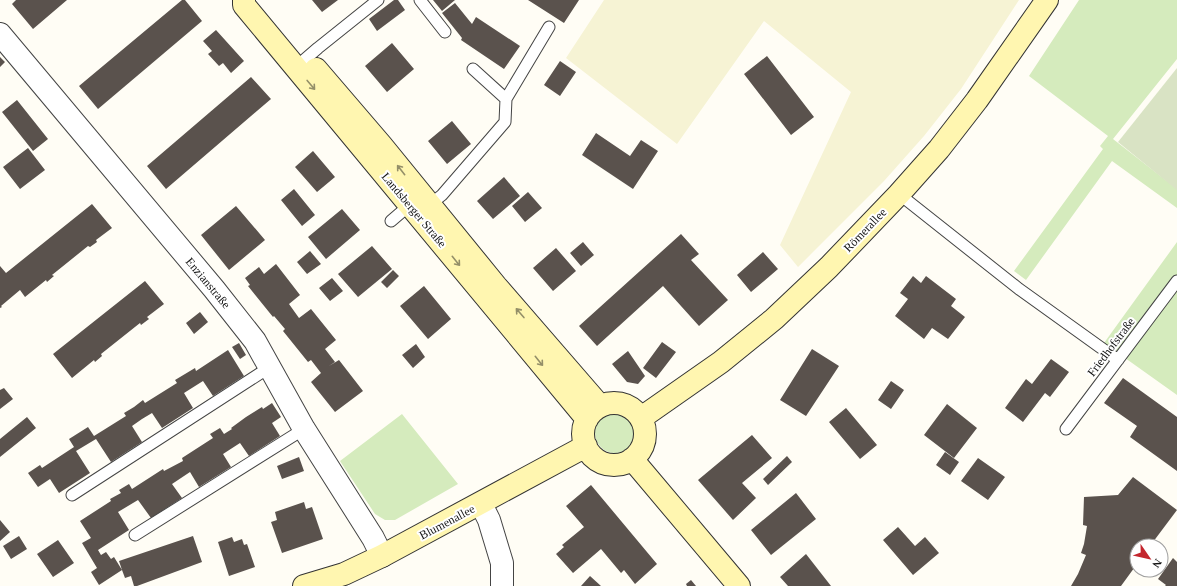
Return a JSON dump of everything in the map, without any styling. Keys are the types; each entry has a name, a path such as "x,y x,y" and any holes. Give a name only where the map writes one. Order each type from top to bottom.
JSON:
{"street":[{"name":"Landsberger Straße","path":"244,0 244,4 382,146 420,205 496,286 593,413"},
{"name":"Landsberger Straße","path":"257,0 302,62"},
{"name":"Römerallee","path":"641,418 721,362 774,319 829,267 900,194 939,149 977,100 1047,0"},
{"name":"Enzianstraße","path":"0,34 214,289 255,341 304,429 373,538 382,556"},
{"path":"609,403 618,403 627,405 635,410 641,418 644,426 644,444 639,453 632,459 615,465 606,464 590,454 583,437 584,428 593,413 609,403"},
{"name":"Blumenallee","path":"304,586 344,574 382,556 481,504 586,446"},
{"path":"632,459 739,586"},
{"path":"481,504 489,520 502,564 502,586"}],"lane":[{"path":"302,62 378,0"},
{"path":"420,0 445,32"},
{"path":"391,221 442,195 505,122 506,99 549,28"},
{"path":"473,69 506,99"},
{"path":"900,194 1020,289 1118,360"},
{"name":"Friedhofstraße","path":"1066,429 1177,281"},
{"path":"72,495 270,367"},
{"path":"135,535 304,429"}],"shaded area":[{"path":"604,0 1019,0 961,89 924,136 884,181 798,267 780,245 851,92 764,21 677,144 566,58"}],"green space":[{"path":"1079,0 1177,0 1177,59 1113,139 1177,189 1177,208 1112,161 1026,280 1014,271 1103,149 1100,146 1108,136 1029,76"},
{"path":"1177,68 1177,190 1118,142"},
{"path":"1177,242 1177,395 1104,343"},
{"path":"611,413 619,413 626,416 632,422 635,433 632,444 626,450 619,453 611,453 604,450 598,444 595,437 595,429 598,422 604,416"},
{"path":"402,414 458,484 395,520 385,520 375,514 340,461"}],"building":[{"path":"16,0 67,0 33,29 12,4"},
{"path":"182,0 185,0 202,21 98,109 79,86"},
{"path":"312,0 338,0 322,12"},
{"path":"394,0 398,0 405,10 377,31 369,19"},
{"path":"433,0 455,0 442,11"},
{"path":"528,0 579,0 564,23"},
{"path":"455,3 472,24 476,17 520,46 504,69 461,40 462,38 442,13"},
{"path":"216,30 244,61 231,73 223,63 219,66 208,54 212,51 203,41"},
{"path":"392,43 414,69 387,92 365,66"},
{"path":"767,56 814,117 791,135 744,74"},
{"path":"0,57 5,62 0,67"},
{"path":"560,61 576,72 560,96 544,85"},
{"path":"251,77 271,99 166,189 147,166"},
{"path":"17,100 48,139 33,151 2,112"},
{"path":"452,121 471,144 447,164 428,141"},
{"path":"596,133 630,156 641,140 658,151 633,189 582,155"},
{"path":"28,148 45,170 20,189 3,167"},
{"path":"313,151 335,177 317,192 295,167"},
{"path":"504,177 520,196 493,219 477,201"},
{"path":"294,189 315,215 302,226 281,200"},
{"path":"528,192 542,208 525,222 512,206"},
{"path":"92,204 112,228 96,240 97,242 90,247 88,246 52,275 54,276 47,282 46,280 25,297 20,290 0,308 0,266 6,273"},
{"path":"236,206 265,240 229,270 201,235"},
{"path":"342,209 360,230 326,259 308,237"},
{"path":"681,234 699,254 691,260 728,300 699,326 663,286 597,346 579,326"},
{"path":"583,242 594,255 581,266 570,253"},
{"path":"372,246 392,269 358,297 338,274"},
{"path":"556,248 576,271 553,291 533,268"},
{"path":"310,251 321,264 307,274 297,262"},
{"path":"763,252 778,269 751,292 737,275"},
{"path":"276,264 300,295 289,304 299,318 311,309 336,340 325,349 335,362 329,366 339,360 363,391 335,412 311,382 321,373 311,360 308,362 283,331 285,329 274,316 273,317 248,286 250,285 245,278 259,267 264,274"},
{"path":"393,270 399,276 387,288 381,282"},
{"path":"913,276 921,283 926,276 956,299 951,306 965,317 948,339 932,328 924,339 895,316 908,299 900,293"},
{"path":"332,278 343,291 330,301 319,288"},
{"path":"145,281 164,304 147,317 149,319 141,325 140,323 101,354 102,356 95,362 94,360 72,378 53,354"},
{"path":"424,286 451,319 428,339 400,306"},
{"path":"200,312 208,322 194,334 186,323"},
{"path":"662,342 676,352 656,378 643,368"},
{"path":"239,343 246,355 240,359 232,347"},
{"path":"416,344 425,357 413,368 402,355"},
{"path":"812,349 839,366 806,416 780,400"},
{"path":"228,350 244,376 213,396 203,381 184,393 193,408 162,428 152,413 142,419 132,426 142,442 111,462 96,439 76,451 90,473 59,493 50,479 38,487 28,473 40,465 42,468 74,447 69,439 88,427 94,436 126,416 124,413 143,400 145,403 177,383 175,380 195,368 196,371"},
{"path":"628,351 645,376 638,384 627,382 612,364"},
{"path":"1051,359 1069,372 1050,397 1045,393 1023,422 1005,408 1026,379 1032,384"},
{"path":"1123,378 1177,417 1177,471 1130,437 1137,426 1104,403"},
{"path":"891,381 904,390 891,409 878,400"},
{"path":"4,388 13,399 0,409 0,390"},
{"path":"272,403 281,417 272,423 280,436 249,456 240,443 223,454 231,467 199,487 190,472 172,484 182,498 151,518 138,500 118,512 129,530 98,550 101,555 106,552 111,559 114,557 122,570 99,585 91,572 97,568 82,543 91,538 80,521 111,501 110,499 121,493 119,490 129,484 132,489 163,469 164,471 183,461 182,458 213,438 210,434 220,428 224,434 246,417 262,407 263,409"},
{"path":"947,404 977,428 954,458 924,435"},
{"path":"846,408 877,445 860,459 829,422"},
{"path":"27,417 36,428 0,457 0,439"},
{"path":"752,435 772,458 742,483 756,498 733,520 698,480"},
{"path":"945,452 959,462 950,475 936,465"},
{"path":"787,456 792,462 768,485 763,479"},
{"path":"299,457 304,471 282,479 277,466"},
{"path":"978,458 1005,477 988,500 961,481"},
{"path":"1133,477 1177,510 1156,538 1129,538 1129,575 1121,586 1071,586 1086,555 1081,553 1087,526 1083,525 1084,497 1118,495"},
{"path":"591,485 657,564 635,584 624,570 621,573 601,549 573,573 556,554 564,547 562,545 584,527 566,506"},
{"path":"796,493 816,519 771,555 751,530"},
{"path":"304,502 306,509 312,507 323,539 282,553 271,522 277,520 275,512"},
{"path":"0,520 10,532 0,541"},
{"path":"898,527 915,546 925,537 939,553 913,575 883,540"},
{"path":"19,536 27,549 11,559 3,546"},
{"path":"193,536 202,562 134,586 131,576 125,578 119,561"},
{"path":"232,537 234,542 242,539 244,545 247,544 255,567 229,576 218,542"},
{"path":"58,540 74,563 53,577 37,554"},
{"path":"806,554 831,586 788,586 780,577"},
{"path":"1173,558 1177,562 1177,586 1165,586 1166,585 1158,579 1169,578 1169,564"},
{"path":"590,576 601,586 581,586"},
{"path":"691,580 696,586 687,586 686,584"}]}
